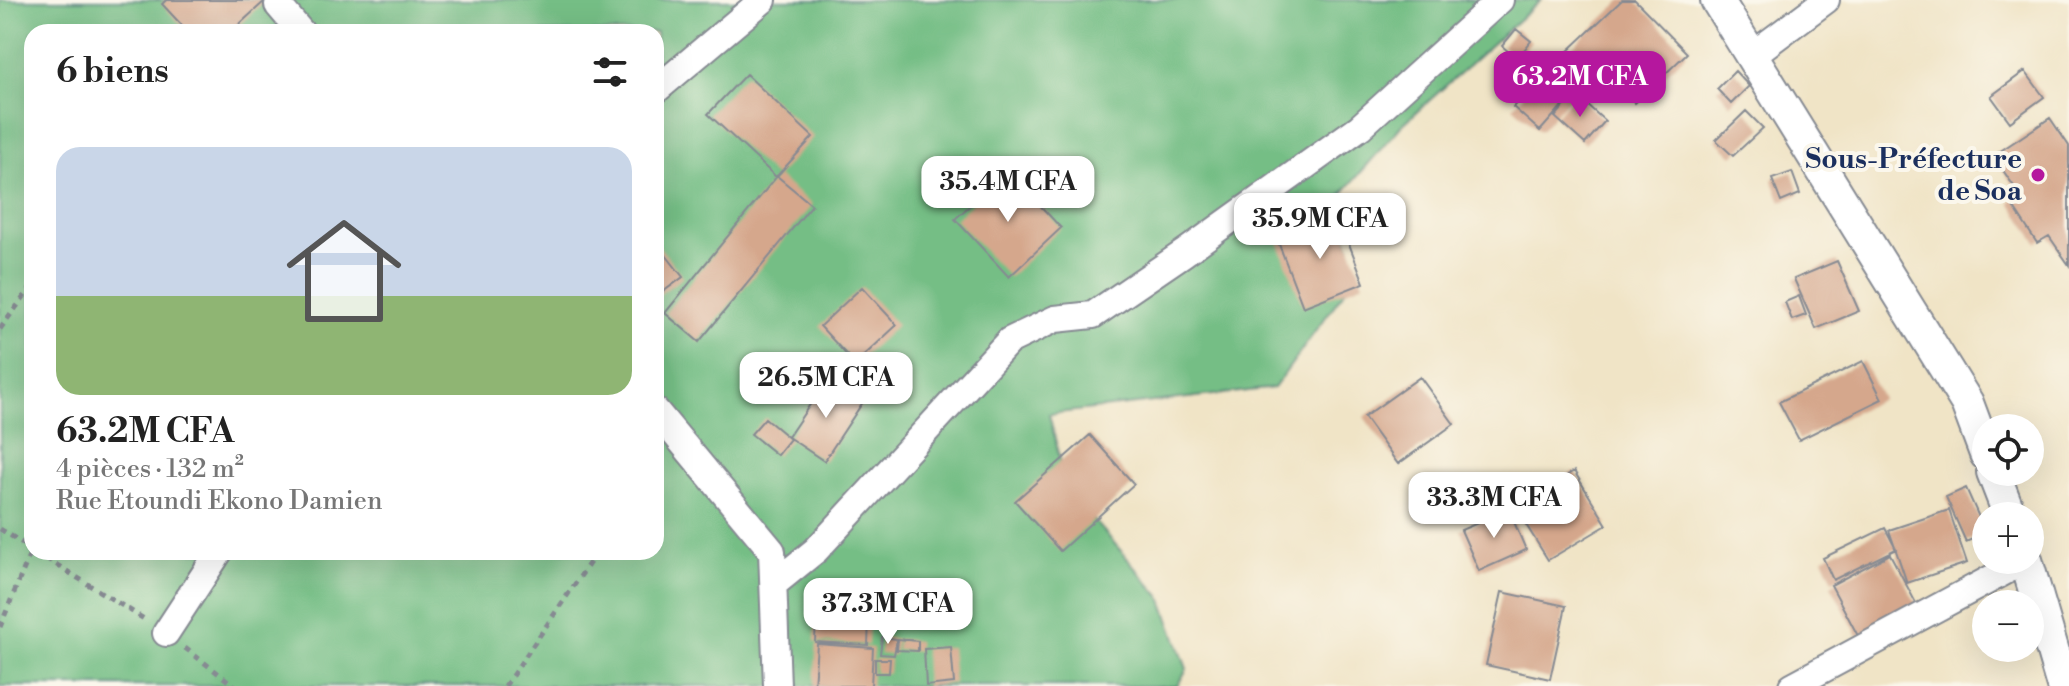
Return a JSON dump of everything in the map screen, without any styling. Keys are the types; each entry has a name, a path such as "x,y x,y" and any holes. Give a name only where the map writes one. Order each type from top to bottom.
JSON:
{"street":[{"path":"664,83 763,0"},
{"path":"774,584 816,550 1009,341 1055,319 1093,315 1184,253 1360,127 1500,0"},
{"path":"1717,0 1967,403 1972,416"},
{"path":"1751,56 1826,0"},
{"path":"278,5 294,24"},
{"path":"664,421 772,551 777,686"},
{"path":"166,633 214,560"},
{"path":"1792,686 2000,574"},
{"path":"2030,574 2063,686"}],"path":[{"path":"0,329 24,297"},
{"path":"0,529 24,544"},
{"path":"0,627 27,560"},
{"path":"49,560 166,633 235,686"},
{"path":"505,686 592,560"}],"green space":[{"path":"0,0 1541,0 1401,126 1336,201 1357,274 1274,388 1049,414 1067,489 1161,597 1187,669 1177,686 0,686"}],"building":[{"path":"166,0 266,0 240,24 181,24 162,4"},
{"path":"1622,0 1635,0 1687,53 1635,103 1599,65 1590,74 1568,51"},
{"path":"1516,29 1531,41 1517,59 1502,46"},
{"path":"1550,64 1578,88 1540,131 1513,107"},
{"path":"1735,71 1749,86 1731,104 1717,89"},
{"path":"2025,71 2044,97 2010,122 1991,96"},
{"path":"746,74 813,137 776,177 708,114"},
{"path":"1575,94 1605,121 1585,144 1555,117"},
{"path":"1746,111 1763,128 1733,156 1716,140"},
{"name":"Sous-Préfecture de Soa","path":"2050,118 2069,146 2069,265 2049,236 2037,243 2010,202 2020,195 1993,156"},
{"path":"1008,171 1061,228 1009,277 955,219"},
{"path":"1792,172 1800,194 1781,202 1772,179"},
{"path":"777,176 812,205 699,342 665,313"},
{"path":"1338,215 1364,283 1303,307 1277,239"},
{"path":"664,253 683,277 664,291"},
{"path":"1837,261 1859,311 1816,329 1794,279"},
{"path":"862,287 897,325 855,364 820,326"},
{"path":"1799,296 1806,315 1792,320 1785,302"},
{"path":"1863,361 1882,399 1799,440 1779,402"},
{"path":"1420,377 1454,424 1398,464 1364,417"},
{"path":"828,378 863,402 824,461 788,437"},
{"path":"765,418 790,439 777,455 751,434"},
{"path":"1090,435 1134,484 1060,551 1015,501"},
{"path":"1574,471 1607,525 1548,560 1515,507"},
{"path":"1966,488 1972,502 1972,539 1966,542 1946,497"},
{"path":"1509,510 1526,550 1479,571 1461,530"},
{"path":"1949,510 1967,563 1907,583 1889,530"},
{"path":"1885,528 1896,549 1833,580 1823,558"},
{"path":"1890,554 1917,605 1858,636 1831,585"},
{"path":"1502,592 1566,606 1550,679 1486,665"},
{"path":"816,615 869,618 868,645 815,642"},
{"path":"882,637 897,639 894,655 880,654"},
{"path":"898,639 918,641 918,651 897,650"},
{"path":"817,644 873,648 871,686 814,686"},
{"path":"951,647 954,683 926,686 924,649"},
{"path":"875,659 890,659 889,673 875,673"}],"place":[{"name":"Sous-Préfecture de Soa","path":"2038,175"}]}
